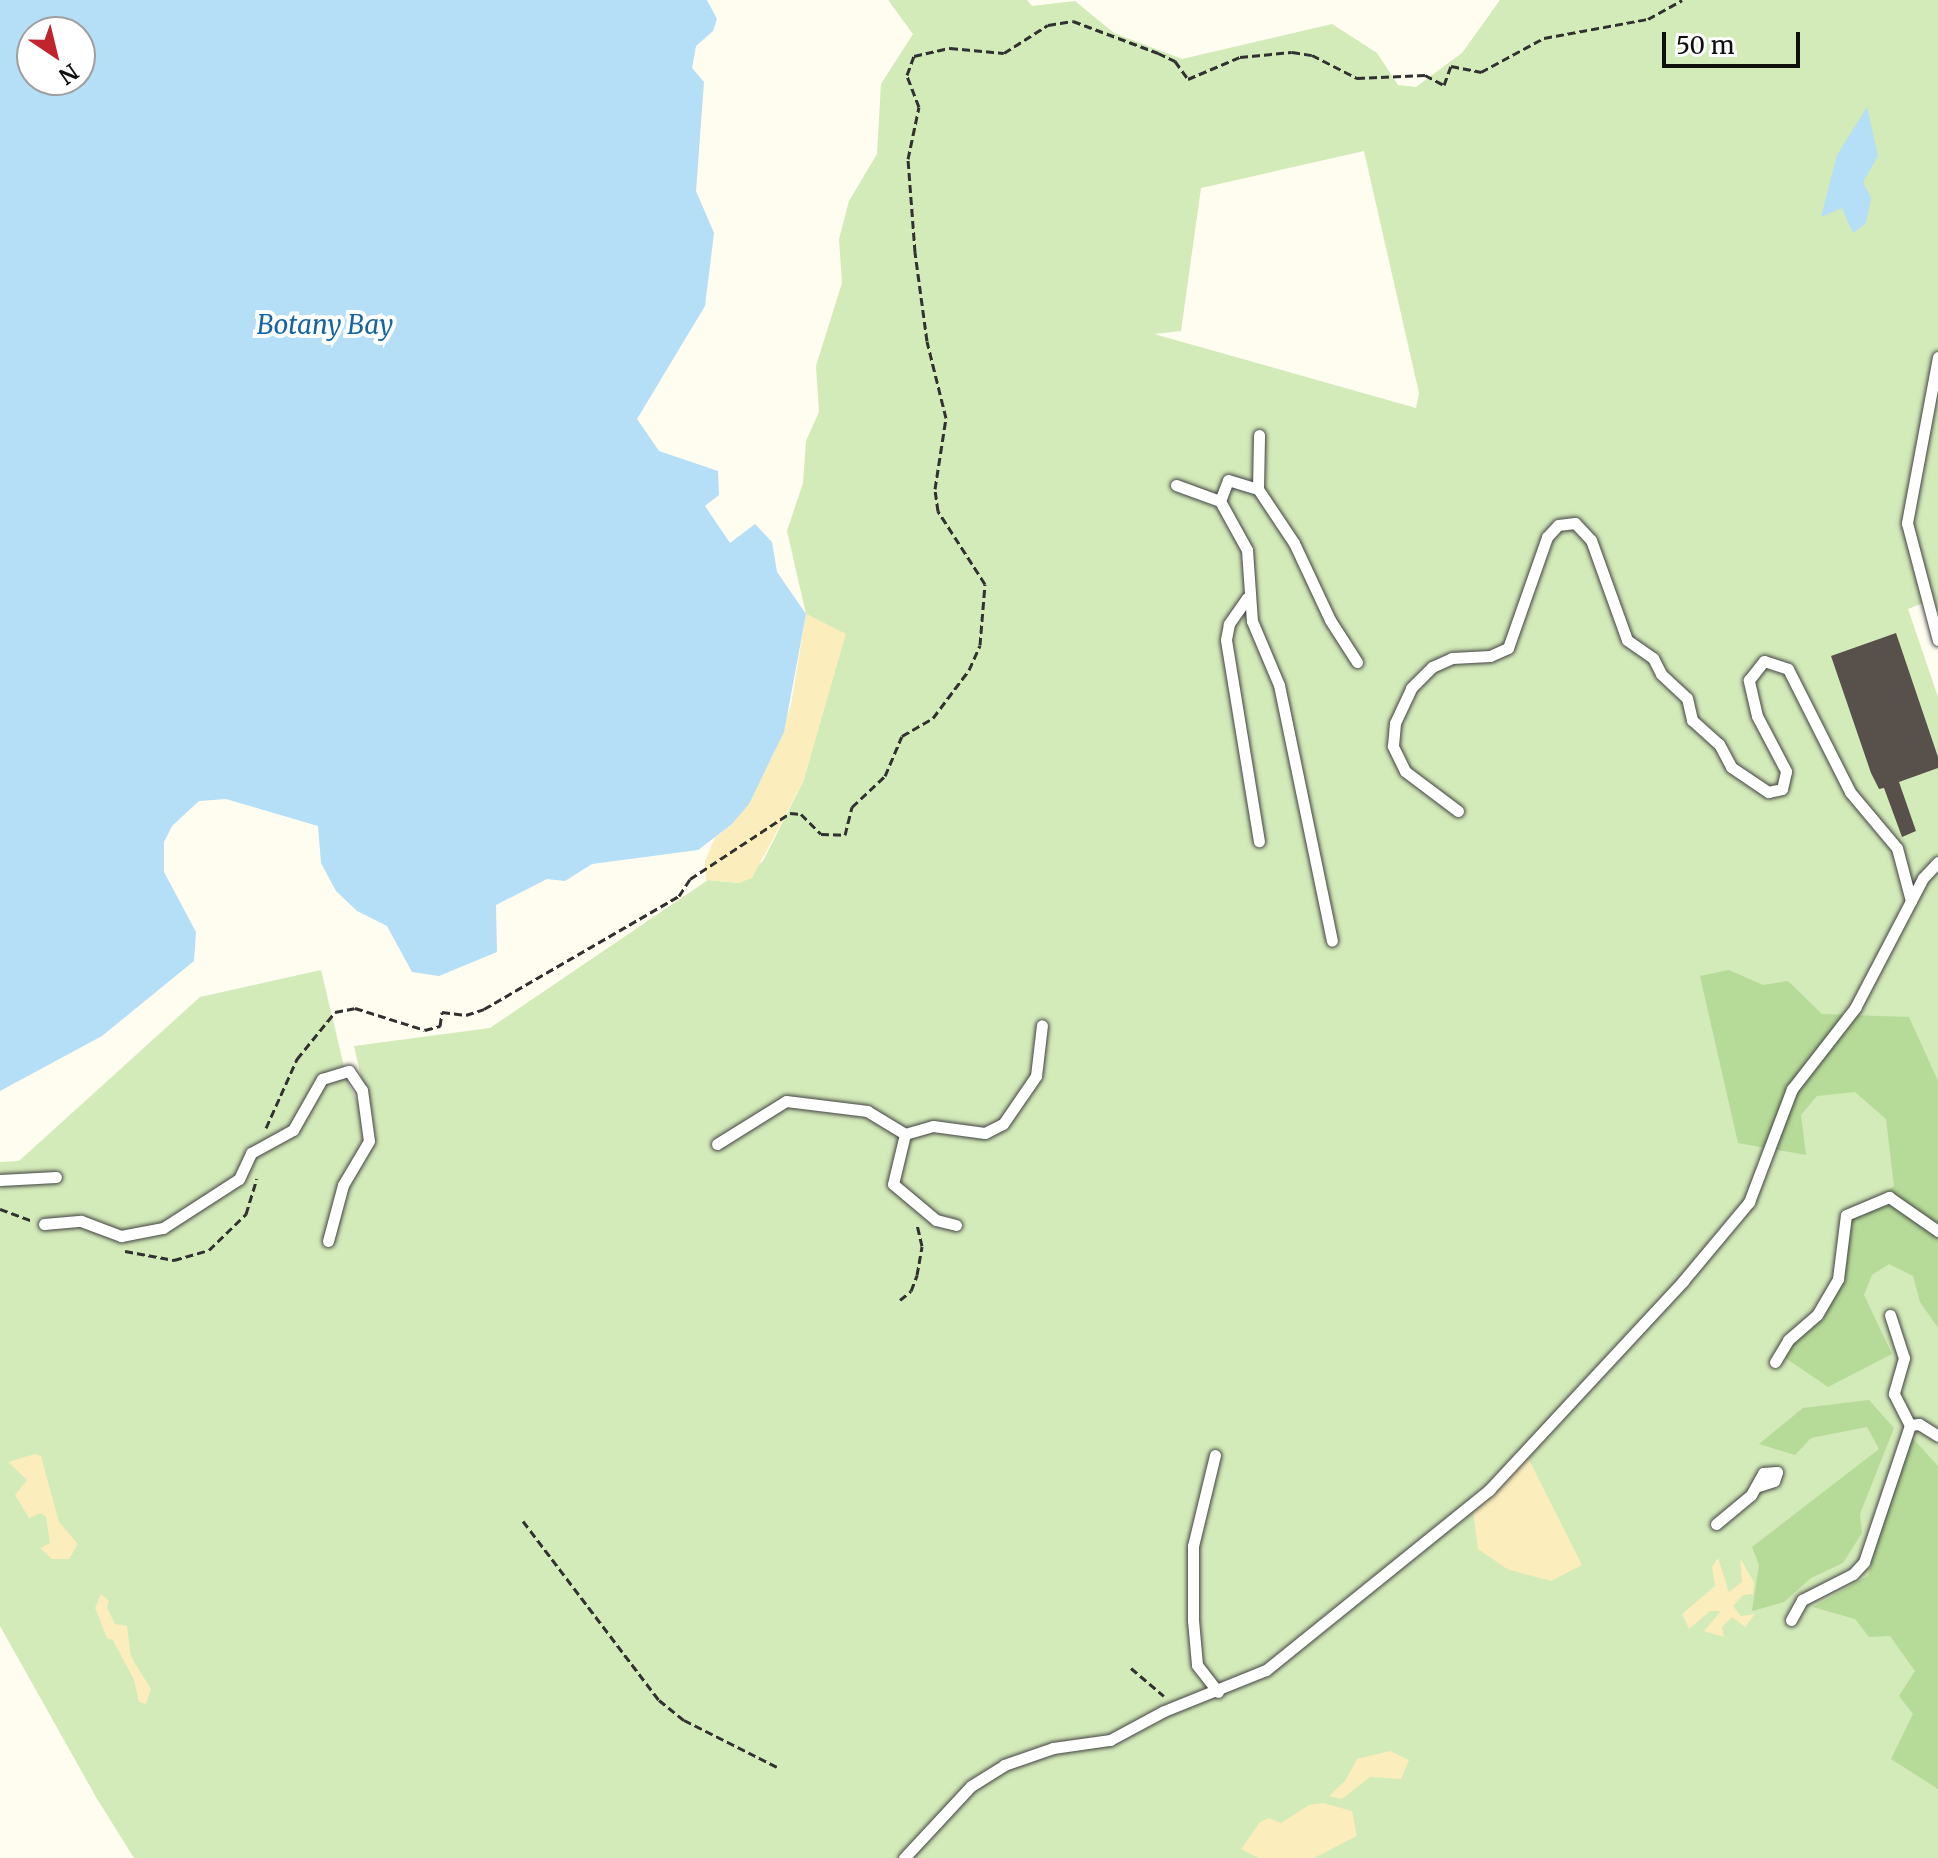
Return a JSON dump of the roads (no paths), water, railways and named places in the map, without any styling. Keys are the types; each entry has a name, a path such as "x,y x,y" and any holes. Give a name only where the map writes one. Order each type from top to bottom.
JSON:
{"lane":[{"path":"1938,357 1907,523 1938,640"},
{"path":"1259,435 1258,489 1294,543 1330,620 1357,662"},
{"path":"1220,501 1228,480 1258,489"},
{"path":"1176,485 1220,501 1247,550 1247,598 1279,685 1332,941"},
{"path":"1458,811 1405,771 1393,746 1395,723 1411,688 1440,662 1490,656 1508,648 1547,537 1558,525 1575,523 1591,540 1627,640 1653,658 1661,674 1687,698 1692,720 1719,744 1731,767 1768,792 1782,789 1786,771 1757,716 1749,680 1764,661 1788,669 1850,792 1897,848 1911,901"},
{"path":"1247,598 1229,624 1226,640 1259,841"},
{"path":"904,1858 984,1776 1030,1753 1110,1740 1176,1706 1218,1692 1300,1647 1489,1490 1683,1281 1749,1202 1792,1089 1855,1008 1911,901 1938,862"},
{"path":"717,1144 786,1101 867,1111 905,1134 933,1126 985,1133 1003,1124 1036,1076 1042,1025"},
{"path":"44,1224 81,1221 121,1236 141,1236 163,1228 239,1179 251,1153 293,1130 322,1079 339,1071 358,1078 369,1141 343,1185 328,1241"},
{"path":"905,1134 891,1178 936,1220 956,1225"},
{"path":"0,1180 56,1177"},
{"path":"1775,1362 1788,1340 1817,1315 1838,1279 1846,1215 1889,1197 1938,1231"},
{"path":"1791,1620 1802,1600 1853,1574 1864,1562 1910,1425 1894,1394 1904,1358 1890,1315"},
{"path":"1910,1425 1919,1424 1938,1436"},
{"path":"1215,1455 1193,1546 1193,1620 1197,1665 1218,1692"},
{"path":"1716,1524 1756,1487"}],"water":[{"name":"Botany Bay","path":"0,0 707,0 717,19 713,31 696,46 692,68 704,82 696,191 714,233 705,306 637,419 659,451 718,471 719,495 705,506 730,543 755,524 772,542 777,572 806,614 784,732 749,804 731,825 698,850 592,864 565,881 547,879 496,905 497,952 439,976 412,972 387,926 357,911 336,891 321,863 318,826 226,799 199,801 172,826 164,842 164,872 196,932 194,961 102,1036 0,1091"},
{"path":"1867,107 1878,156 1863,182 1871,198 1866,223 1853,233 1842,208 1821,217 1837,155"}]}
